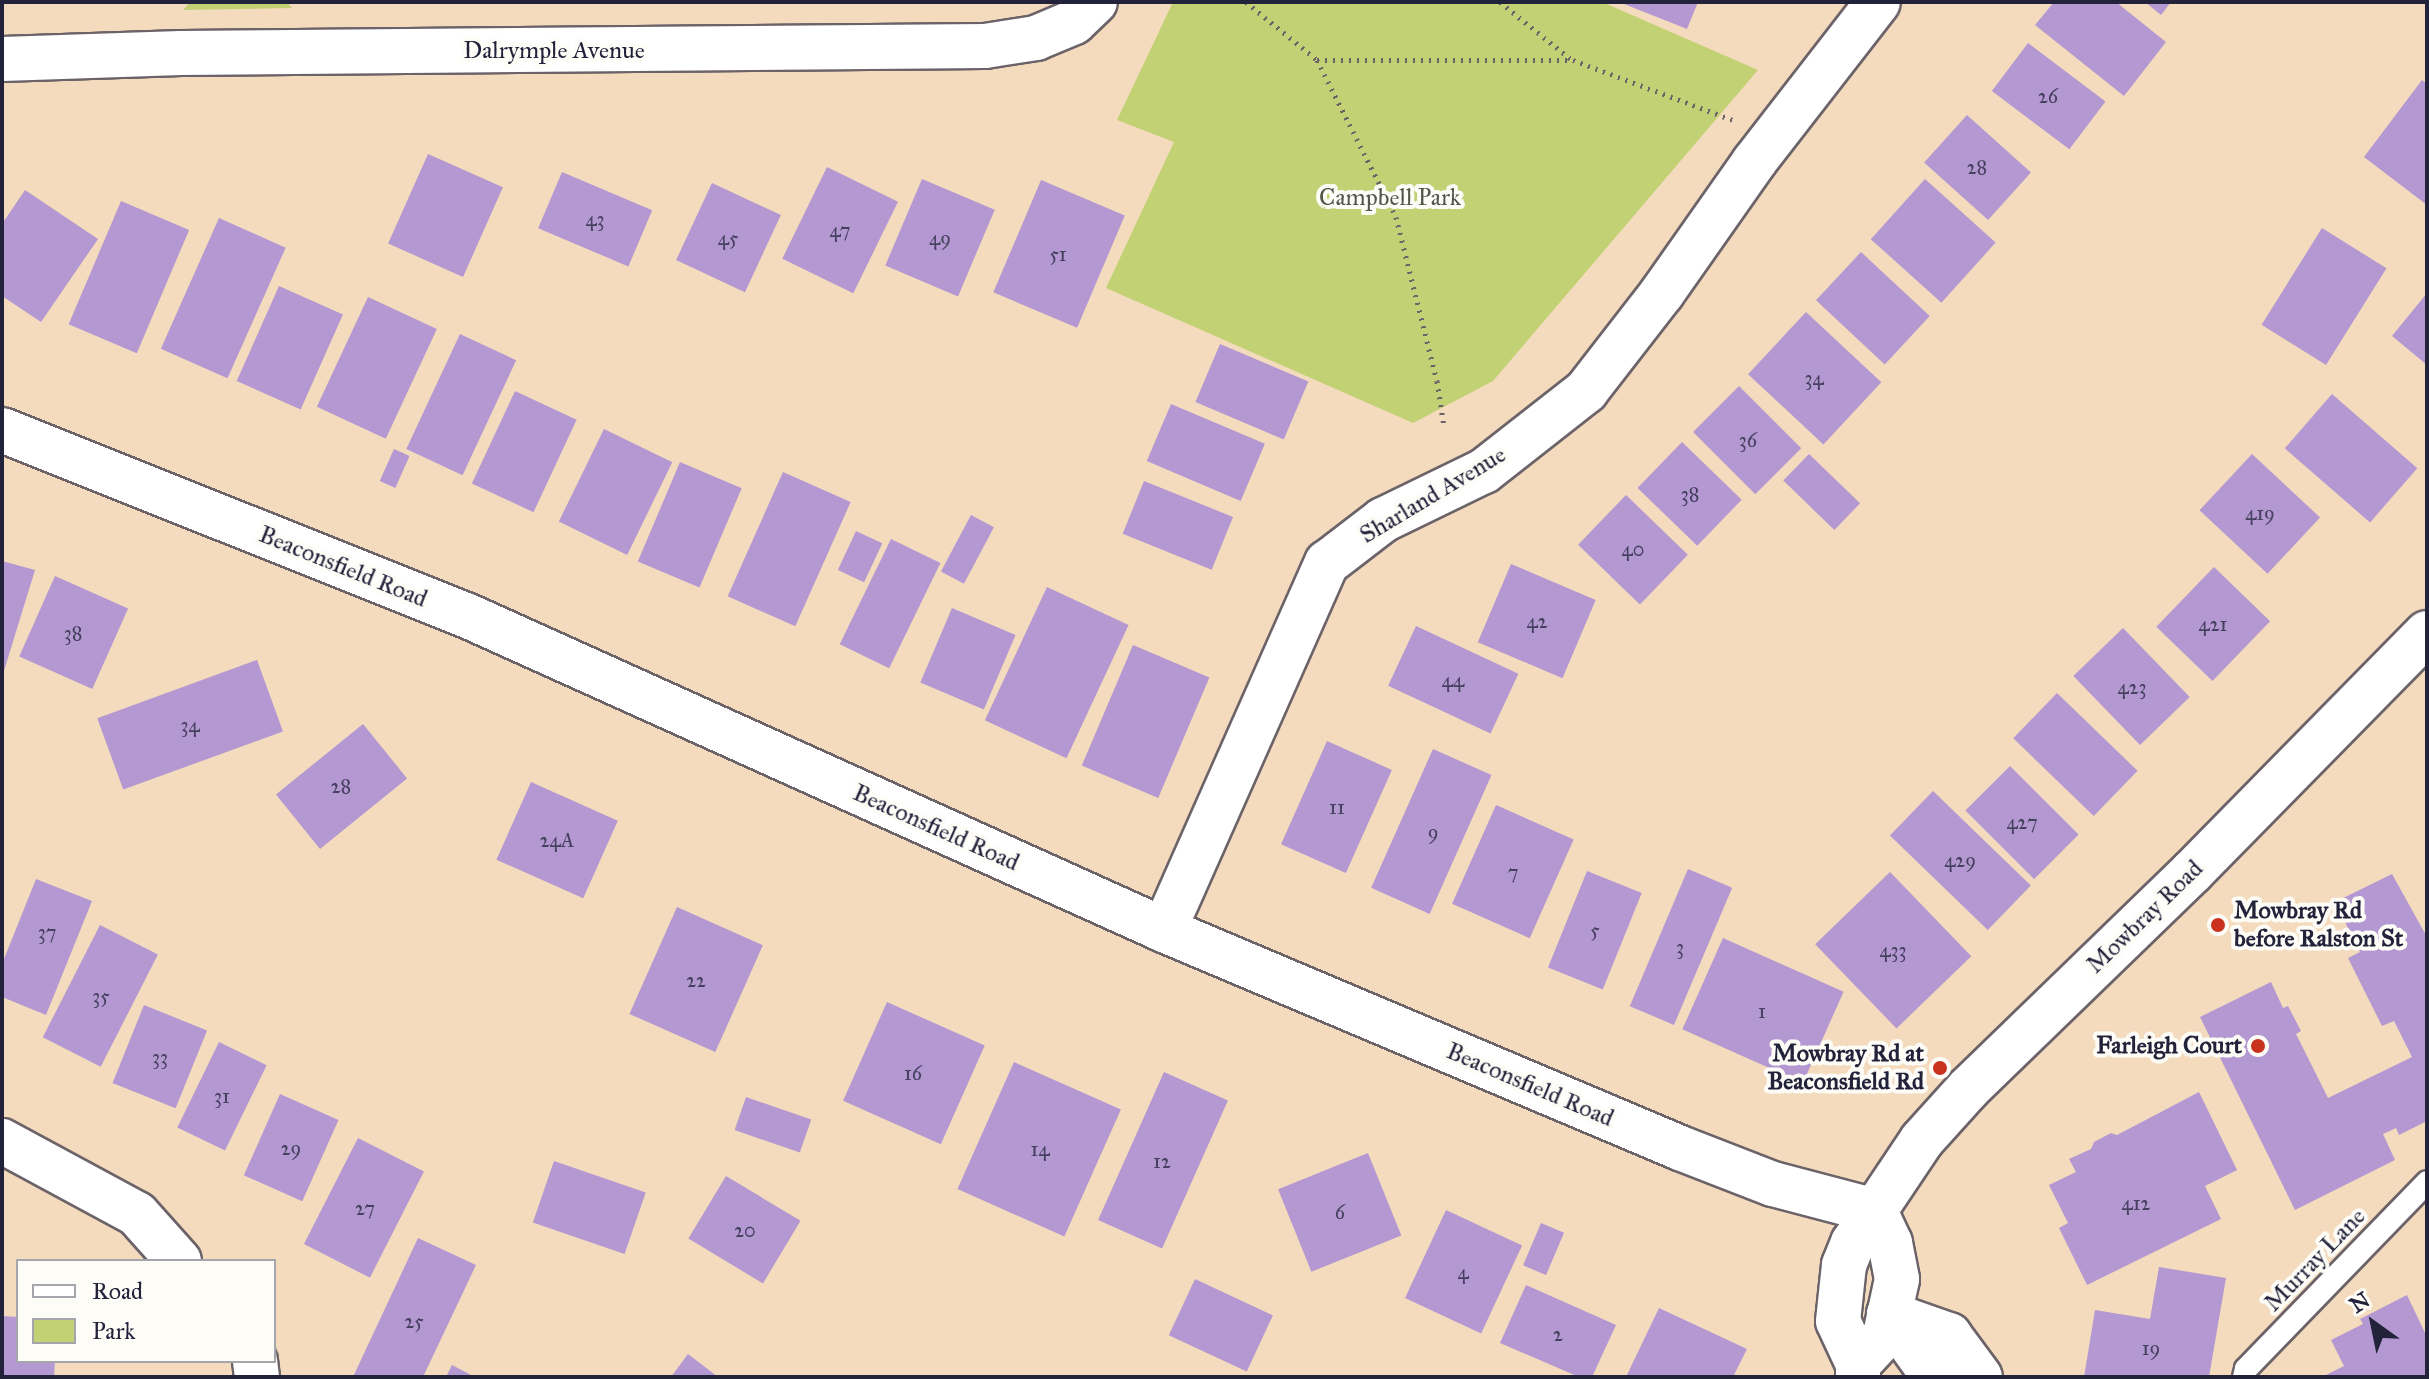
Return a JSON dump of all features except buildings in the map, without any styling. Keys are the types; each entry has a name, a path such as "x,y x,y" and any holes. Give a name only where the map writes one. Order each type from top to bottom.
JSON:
{"street":[{"name":"Dalrymple Avenue","path":"2,59 181,53 985,46 1036,38 1074,22 1095,2"},
{"name":"Sharland Avenue","path":"1164,930 1327,563 1383,520 1484,471 1586,391 1775,135 1878,2"},
{"name":"Beaconsfield Road","path":"2,430 468,616 1164,930 1680,1148 1773,1184 1875,1211"},
{"name":"Mowbray Road","path":"1858,1371 1838,1321 1844,1265 1853,1243 1922,1140 1969,1088 2192,872 2427,633"},
{"path":"2,1141 137,1214 177,1259"},
{"name":"Mowbray Road","path":"1858,1371 1885,1335 1897,1279 1890,1243 1875,1211"},
{"path":"1889,1314 1934,1377"},
{"path":"1889,1314 1949,1335 1980,1377"}],"lane":[{"name":"Murray Lane","path":"2244,1377 2246,1369 2427,1182"}],"path":[{"path":"1246,2 1317,60 1396,217 1437,381 1444,426"},
{"path":"1500,2 1573,60 1775,135"},
{"path":"1317,60 1573,60"}],"green space":[{"path":"190,2 287,2 292,8 183,10"},
{"name":"Campbell Park","path":"1173,2 1602,2 1758,70 1493,381 1413,423 1106,288 1174,142 1117,120"}],"place":[{"name":"Mowbray Rd before Ralston St","path":"2218,925"},
{"name":"Farleigh Court","path":"2258,1046"},
{"name":"Mowbray Rd at Beaconsfield Rd","path":"1940,1068"}]}
